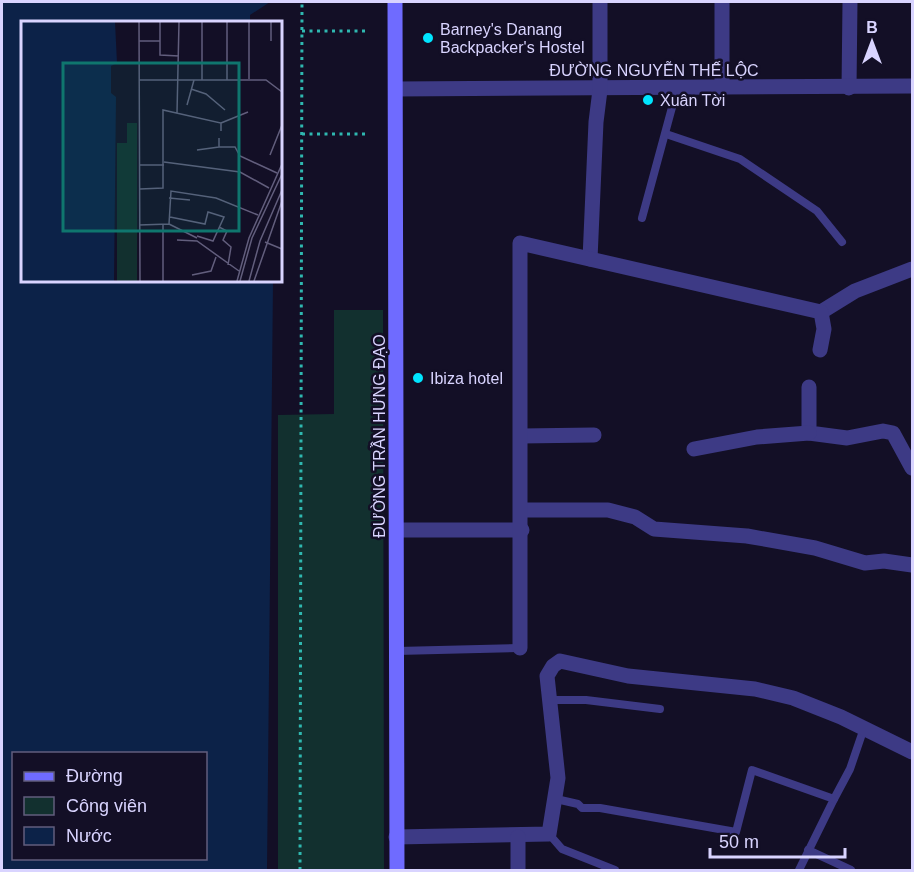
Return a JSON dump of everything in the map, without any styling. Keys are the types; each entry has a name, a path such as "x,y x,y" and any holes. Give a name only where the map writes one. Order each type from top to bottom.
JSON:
{"main road":[{"name":"ĐƯỜNG TRẦN HƯNG ĐẠO","path":"395,2 397,870"}],"street":[{"path":"590,259 596,122 600,90 600,2"},
{"path":"722,2 722,88"},
{"path":"849,87 850,2"},
{"name":"ĐƯỜNG NGUYỄN THẾ LỘC","path":"396,89 600,90 912,86"},
{"path":"520,648 522,510 520,243 821,312 855,291 912,269"},
{"path":"820,350 824,329 821,312"},
{"path":"809,387 809,433"},
{"path":"694,449 758,437 809,433 847,438 883,432 893,433 912,468"},
{"path":"521,436 594,435"},
{"path":"522,510 608,510 635,517 654,530 747,536 814,548 865,563 884,561 912,565"},
{"path":"398,530 522,530"},
{"path":"396,837 518,837 549,834 556,799 558,764 548,700 547,676 557,662 563,661 628,676 754,689 793,698 864,728 912,752"},
{"path":"518,837 518,870"}],"lane":[{"path":"642,218 677,89"},
{"path":"666,134 740,159 817,211 842,242"},
{"path":"397,651 520,648"},
{"path":"548,700 586,700 660,709"},
{"path":"799,870 850,769 864,728"},
{"path":"556,799 578,804 582,808 600,808 736,832 752,770 834,799"},
{"path":"549,834 562,849 615,870"},
{"path":"808,850 851,870"}],"path":[{"path":"300,870 302,2"},
{"path":"302,31 367,31"},
{"path":"302,134 369,134"}],"green space":[{"path":"334,310 383,310 384,870 278,870 278,415 334,414"}],"water":[{"path":"2,2 270,2 250,15 250,21 21,21 21,282 273,282 267,870 2,870"}],"place":[{"name":"Barney's Danang Backpacker's Hostel","path":"428,38"},
{"name":"Xuân Tời","path":"648,100"},
{"name":"Ibiza hotel","path":"418,378"}]}
